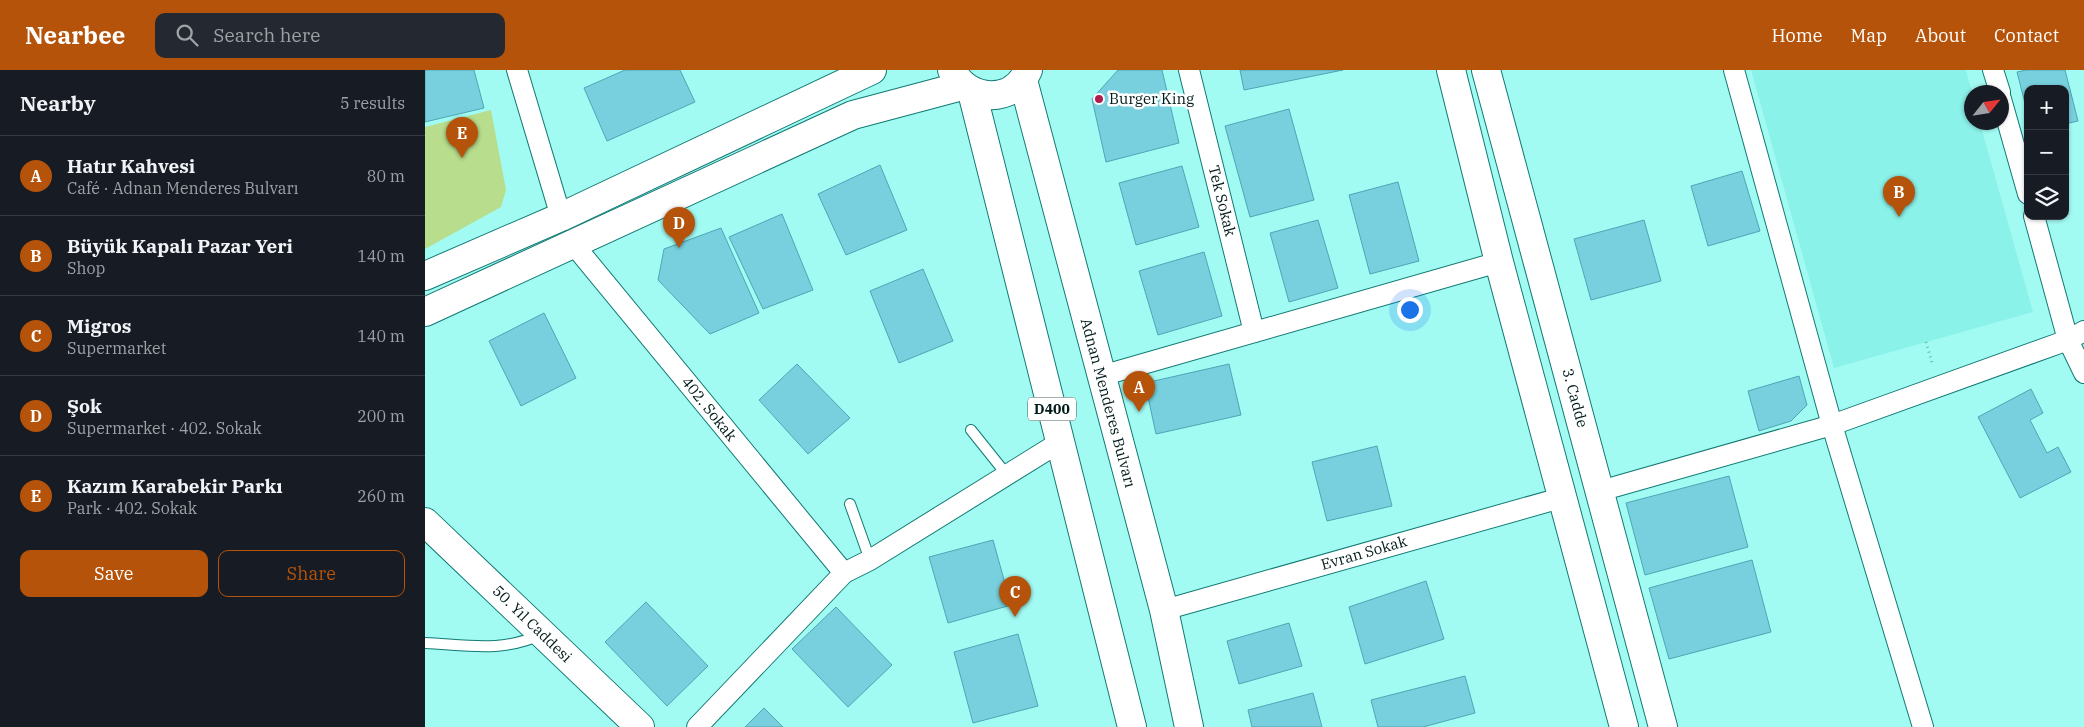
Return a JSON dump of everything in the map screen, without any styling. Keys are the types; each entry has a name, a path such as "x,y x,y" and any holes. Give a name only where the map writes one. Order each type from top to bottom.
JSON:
{"main road":[{"path":"425,276 561,217 872,70"},
{"path":"1451,70 1499,262 1564,497 1624,727"},
{"name":"3. Cadde","path":"1487,70 1663,727"},
{"path":"425,312 574,245 853,114 962,83 986,96 999,94 1012,89 1026,75"},
{"name":"Adnan Menderes Bulvarı","path":"1026,75 1101,376 1163,610 1189,727"},
{"name":"D400","path":"962,83 1060,442 1132,727"},
{"name":"50. Yıl Caddesi","path":"425,522 640,727"}],"street":[{"path":"517,70 561,217"},
{"name":"Tek Sokak","path":"1189,70 1254,332"},
{"path":"1735,70 1832,425 1923,727"},
{"path":"1993,70 1998,85"},
{"path":"2009,128 2024,180"},
{"path":"2035,220 2076,336 2084,373"},
{"name":"402. Sokak","path":"574,245 844,572"},
{"path":"1101,376 1499,262"},
{"path":"1600,491 1832,425 2076,336"},
{"path":"697,727 844,572 870,560 1060,442"},
{"name":"Evran Sokak","path":"1163,610 1564,497"}],"lane":[{"path":"971,430 1007,475"},
{"path":"850,504 870,560"},
{"path":"425,644 499,647 529,640 543,634"}],"shaded area":[{"path":"1751,70 1966,70 1970,85 1964,85 1964,130 1982,130 2033,312 1834,368"}],"green space":[{"path":"491,110 506,190 501,207 425,249 425,127"}],"building":[{"path":"425,70 474,70 484,108 425,122"},
{"path":"625,70 680,70 695,102 607,141 584,88"},
{"path":"1118,70 1162,70 1179,143 1106,162 1092,99"},
{"path":"1240,70 1343,70 1244,90"},
{"path":"2026,70 2065,70 2069,85 2024,85 2024,99 2017,72"},
{"path":"2069,86 2078,121 2069,123"},
{"path":"1289,109 1314,200 1250,217 1225,126"},
{"path":"880,165 907,230 846,255 818,194"},
{"path":"1182,166 1199,227 1136,245 1119,183"},
{"path":"1742,171 1760,231 1708,246 1691,186"},
{"path":"1398,182 1419,261 1370,274 1349,195"},
{"path":"782,214 813,290 763,309 729,237"},
{"path":"1318,220 1338,288 1289,302 1270,233"},
{"path":"1644,220 1661,281 1591,300 1574,239"},
{"path":"721,228 759,313 710,334 658,280 664,249"},
{"path":"1204,252 1222,316 1158,335 1139,271"},
{"path":"923,269 953,341 899,363 870,291"},
{"path":"544,313 576,378 521,406 489,341"},
{"path":"797,364 850,418 808,454 759,400"},
{"path":"1229,364 1241,415 1156,434 1145,383"},
{"path":"1799,376 1807,405 1791,421 1759,431 1748,391"},
{"path":"2031,389 2043,413 2030,420 2047,453 2058,447 2071,472 2020,498 1978,417"},
{"path":"1377,446 1392,506 1327,521 1312,462"},
{"path":"1729,476 1748,547 1645,575 1626,503"},
{"path":"993,540 1011,605 948,623 929,557"},
{"path":"1752,560 1771,632 1669,659 1649,588"},
{"path":"1426,581 1444,639 1365,664 1349,607"},
{"path":"646,602 708,666 667,706 605,642"},
{"path":"836,607 892,665 848,707 792,649"},
{"path":"1289,623 1302,666 1239,684 1227,641"},
{"path":"1018,634 1038,706 973,723 954,652"},
{"path":"1465,676 1475,713 1423,727 1378,727 1371,700"},
{"path":"1313,693 1322,727 1252,727 1248,710"},
{"path":"764,708 783,727 745,727"}],"place":[{"name":"Burger King","path":"1099,99"},
{"name":"Kazım Karabekir Parkı","path":"462,158"},
{"name":"Büyük Kapalı Pazar Yeri","path":"1899,217"},
{"name":"Şok","path":"679,248"},
{"name":"Hatır Kahvesi","path":"1139,412"},
{"name":"Migros","path":"1015,617"}]}
